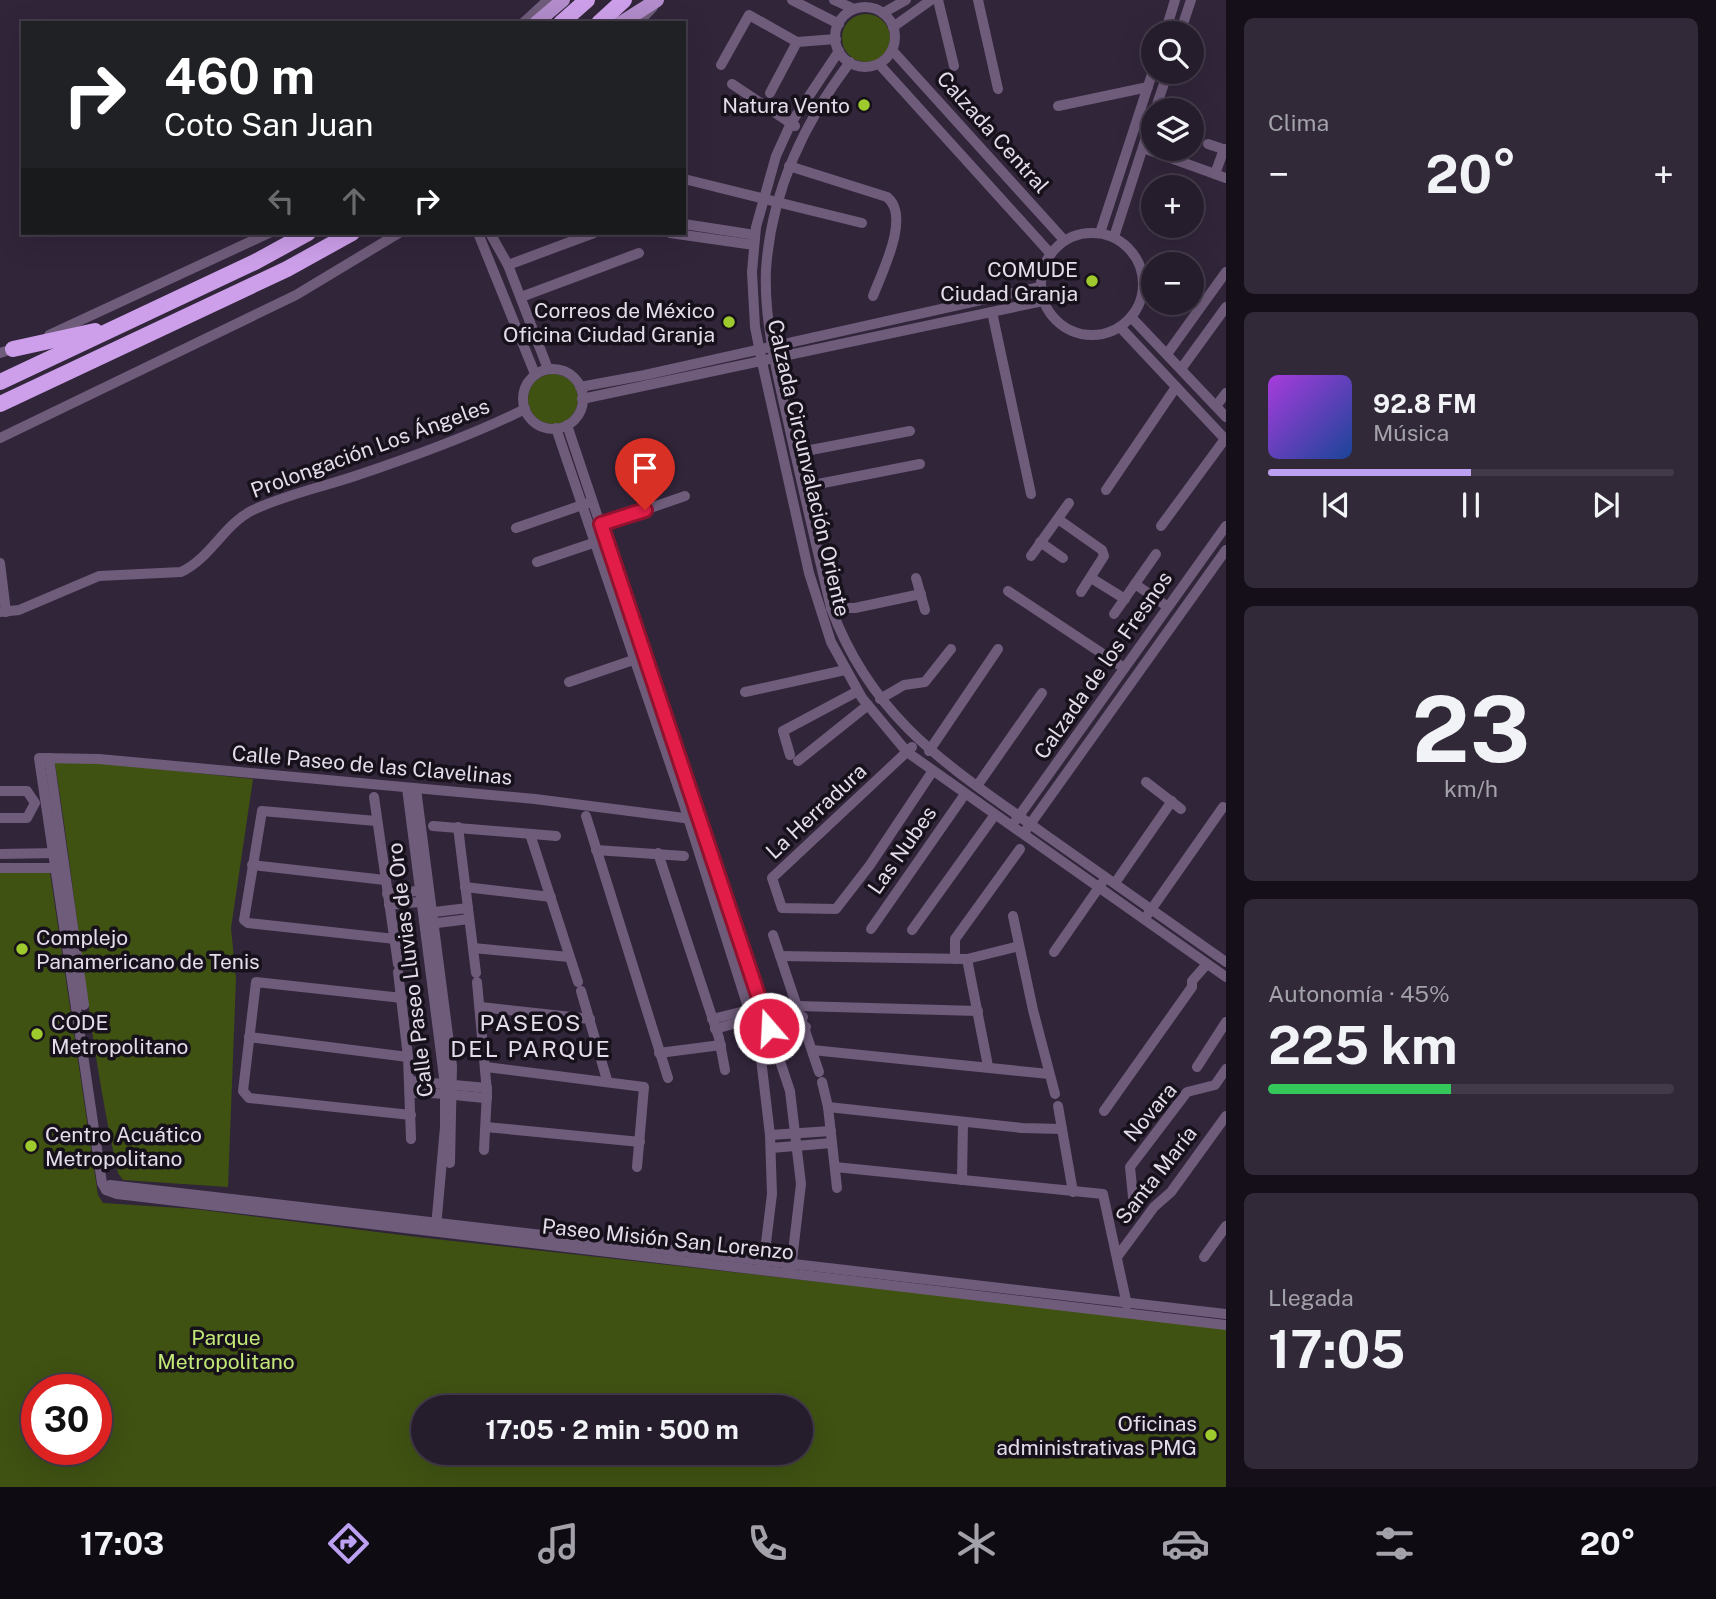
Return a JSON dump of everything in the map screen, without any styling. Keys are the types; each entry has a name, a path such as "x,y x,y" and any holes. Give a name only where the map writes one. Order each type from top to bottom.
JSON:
{"highway":[{"path":"563,21 587,0"},
{"path":"601,21 624,0"},
{"path":"165,305 183,289 287,235"},
{"path":"0,382 255,262 304,235"},
{"path":"0,404 287,269 348,235"},
{"path":"6,351 118,326"}],"main road":[{"path":"538,21 563,0"},
{"path":"622,21 643,0"},
{"path":"623,21 658,0"}],"street":[{"path":"525,21 548,0"},
{"path":"640,21 658,0"},
{"path":"792,0 839,24"},
{"path":"834,0 854,9 874,9 883,13 893,27 892,50 879,64 859,66 850,62 839,51 836,39 839,24 854,9"},
{"path":"883,13 906,0"},
{"path":"893,27 931,0"},
{"path":"938,0 954,66"},
{"path":"978,0 998,89"},
{"path":"1169,21 1175,0"},
{"path":"1184,21 1191,0"},
{"path":"721,65 749,15 797,42 836,39"},
{"path":"770,93 797,42"},
{"name":"Calzada Central","path":"892,50 1064,240"},
{"name":"Calzada Circunvalación Oriente","path":"839,51 790,123 762,197 752,272 759,350 820,611 845,670 867,705 907,752 1144,920 1206,969 1226,977"},
{"name":"Calzada Circunvalación Oriente","path":"850,62 803,132 789,166 778,201 766,272 771,347 833,612 855,662 883,703 917,741 976,786 1226,962"},
{"name":"Calzada Central","path":"879,64 1050,253"},
{"path":"732,84 803,132"},
{"path":"1100,233 1149,84"},
{"path":"1058,106 1148,87"},
{"path":"1208,144 1225,149 1214,174"},
{"path":"1114,237 1141,154"},
{"path":"1178,161 1226,178"},
{"path":"789,166 887,197 895,205 898,225 873,296"},
{"path":"686,179 862,223"},
{"path":"686,224 755,240"},
{"path":"1081,233 1100,233 1114,237 1136,258 1143,278 1141,299 1131,317 1120,327 1095,335 1082,334 1058,323 1043,301 1040,287 1042,269 1050,253 1064,240 1081,233"},
{"path":"686,234 755,240"},
{"path":"6,351 67,328 265,235"},
{"path":"0,438 296,295 396,235"},
{"path":"479,235 535,374"},
{"path":"490,235 508,265 548,369"},
{"path":"508,265 589,235"},
{"path":"521,297 639,253"},
{"path":"1167,354 1226,272"},
{"path":"580,387 1040,287"},
{"path":"583,399 1043,301"},
{"path":"1181,369 1226,307"},
{"path":"992,312 1031,494"},
{"path":"1131,317 1226,417"},
{"path":"1120,327 1225,440 1161,526"},
{"path":"548,369 567,372 580,387 583,399 580,411 561,427 537,424 525,409 523,394 535,374 548,369"},
{"path":"1106,490 1176,387"},
{"path":"1216,406 1226,393"},
{"name":"Prolongación Los Ángeles","path":"3,612 19,610 99,576 181,572 192,567 231,526 251,511 370,471 495,424 525,409"},
{"path":"561,427 588,503 596,542 640,657"},
{"path":"794,453 910,431"},
{"path":"803,487 920,464"},
{"path":"601,524 685,496"},
{"path":"588,503 601,524 640,657 694,820 790,1091 798,1145 800,1201 791,1267"},
{"path":"516,528 588,503"},
{"path":"1031,556 1069,503"},
{"path":"1058,519 1102,550 1102,561 1081,592"},
{"name":"Calzada de los Fresnos","path":"1011,827 1226,526"},
{"path":"537,562 596,542"},
{"path":"1040,542 1063,558"},
{"name":"Calzada de los Fresnos","path":"1022,835 1226,550"},
{"path":"805,555 818,552"},
{"path":"1114,614 1156,554"},
{"path":"0,563 3,612"},
{"path":"916,578 925,610"},
{"path":"1091,578 1125,599"},
{"path":"1135,584 1168,607"},
{"path":"1008,591 1124,668"},
{"path":"833,612 920,594"},
{"path":"883,703 904,685 925,682 951,649"},
{"path":"929,751 998,649"},
{"path":"1135,654 1146,662"},
{"path":"569,682 640,657"},
{"path":"745,692 845,670"},
{"path":"858,691 783,731 794,758 867,705"},
{"path":"976,786 1042,693"},
{"path":"1087,721 1098,729"},
{"name":"La Herradura","path":"917,741 772,878 782,908 836,909 870,865 932,772"},
{"name":"Calle Paseo de las Clavelinas","path":"57,853 44,758 99,759 535,799 694,820"},
{"path":"1054,951 1099,888 1110,880 1176,805 1146,782"},
{"name":"Calle Paseo Lluvias de Oro","path":"411,788 450,1090 440,1227"},
{"path":"0,791 27,791 31,795 34,808 27,818 0,818"},
{"name":"Las Nubes","path":"871,929 965,794"},
{"path":"374,797 402,998 411,1087 411,1139"},
{"path":"1144,920 1223,807"},
{"path":"376,821 262,811 245,914 248,923 395,939"},
{"path":"586,816 668,1078"},
{"path":"912,930 994,816"},
{"path":"694,820 728,948 761,1056 770,1135 772,1194 763,1264"},
{"path":"433,826 556,836"},
{"path":"458,827 486,1067 484,1150"},
{"path":"530,834 607,1080"},
{"path":"988,1066 978,1012 955,939 1020,849"},
{"path":"596,850 684,856"},
{"path":"0,854 57,853 59,868 0,868"},
{"path":"658,853 721,1045 725,1070"},
{"path":"252,865 385,880"},
{"name":"Paseo Misión San Lorenzo","path":"59,868 108,1187 117,1194 1226,1314"},
{"path":"465,887 551,897"},
{"path":"388,899 469,913"},
{"path":"1013,916 1056,1100 1073,1192"},
{"path":"773,935 821,1077 828,1107 837,1188"},
{"path":"728,948 740,944"},
{"path":"780,956 961,959 1019,946"},
{"path":"473,948 569,957"},
{"path":"1104,1111 1192,987 1192,981 1206,969"},
{"path":"402,998 256,982 244,1096 411,1115"},
{"path":"481,1007 590,1019"},
{"path":"771,1033 802,1017 978,1012"},
{"path":"714,1024 750,1014"},
{"path":"1197,1067 1226,1022"},
{"path":"249,1037 408,1057"},
{"path":"659,1053 721,1045"},
{"path":"813,1050 1049,1074"},
{"path":"761,1056 778,1053"},
{"path":"486,1067 607,1080 644,1087 637,1167"},
{"name":"Novara","path":"1133,1197 1130,1167 1187,1092 1216,1085 1226,1069"},
{"path":"411,1087 487,1093"},
{"path":"828,1107 963,1122 1062,1129"},
{"name":"Santa María","path":"1117,1257 1154,1207 1171,1192 1226,1116"},
{"path":"962,1180 963,1122"},
{"path":"486,1127 640,1142"},
{"path":"770,1135 796,1133 831,1137"},
{"path":"771,1148 831,1137"},
{"path":"835,1167 1103,1194 1127,1304"},
{"path":"1204,1257 1226,1226"},
{"name":"Paseo Misión San Lorenzo","path":"791,1267 1226,1325"}],"green space":[{"path":"866,14 883,21 890,38 883,55 866,62 849,55 842,38 849,21"},
{"path":"553,374 570,382 578,399 570,416 553,424 536,416 528,399 536,382"},
{"path":"54,758 253,779 231,928 236,979 228,1187 123,1180 118,1173 98,1070"},
{"name":"Parque Metropolitano","path":"0,873 50,873 98,1195 103,1203 195,1209 417,1237 1226,1327 1226,1487 0,1487"}],"place":[{"name":"Natura Vento","path":"864,105"},
{"name":"COMUDE Ciudad Granja","path":"1092,281"},
{"name":"Correos de México Oficina Ciudad Granja","path":"729,322"},
{"name":"Complejo Panamericano de Tenis","path":"22,949"},
{"name":"CODE Metropolitano","path":"37,1034"},
{"name":"Centro Acuático Metropolitano","path":"31,1146"},
{"name":"Oficinas administrativas PMG","path":"1211,1435"}],"district":[{"name":"PASEOS DEL PARQUE","path":"531,1035"}],"route":[{"path":"645,510 601,524 769,1028"}]}
